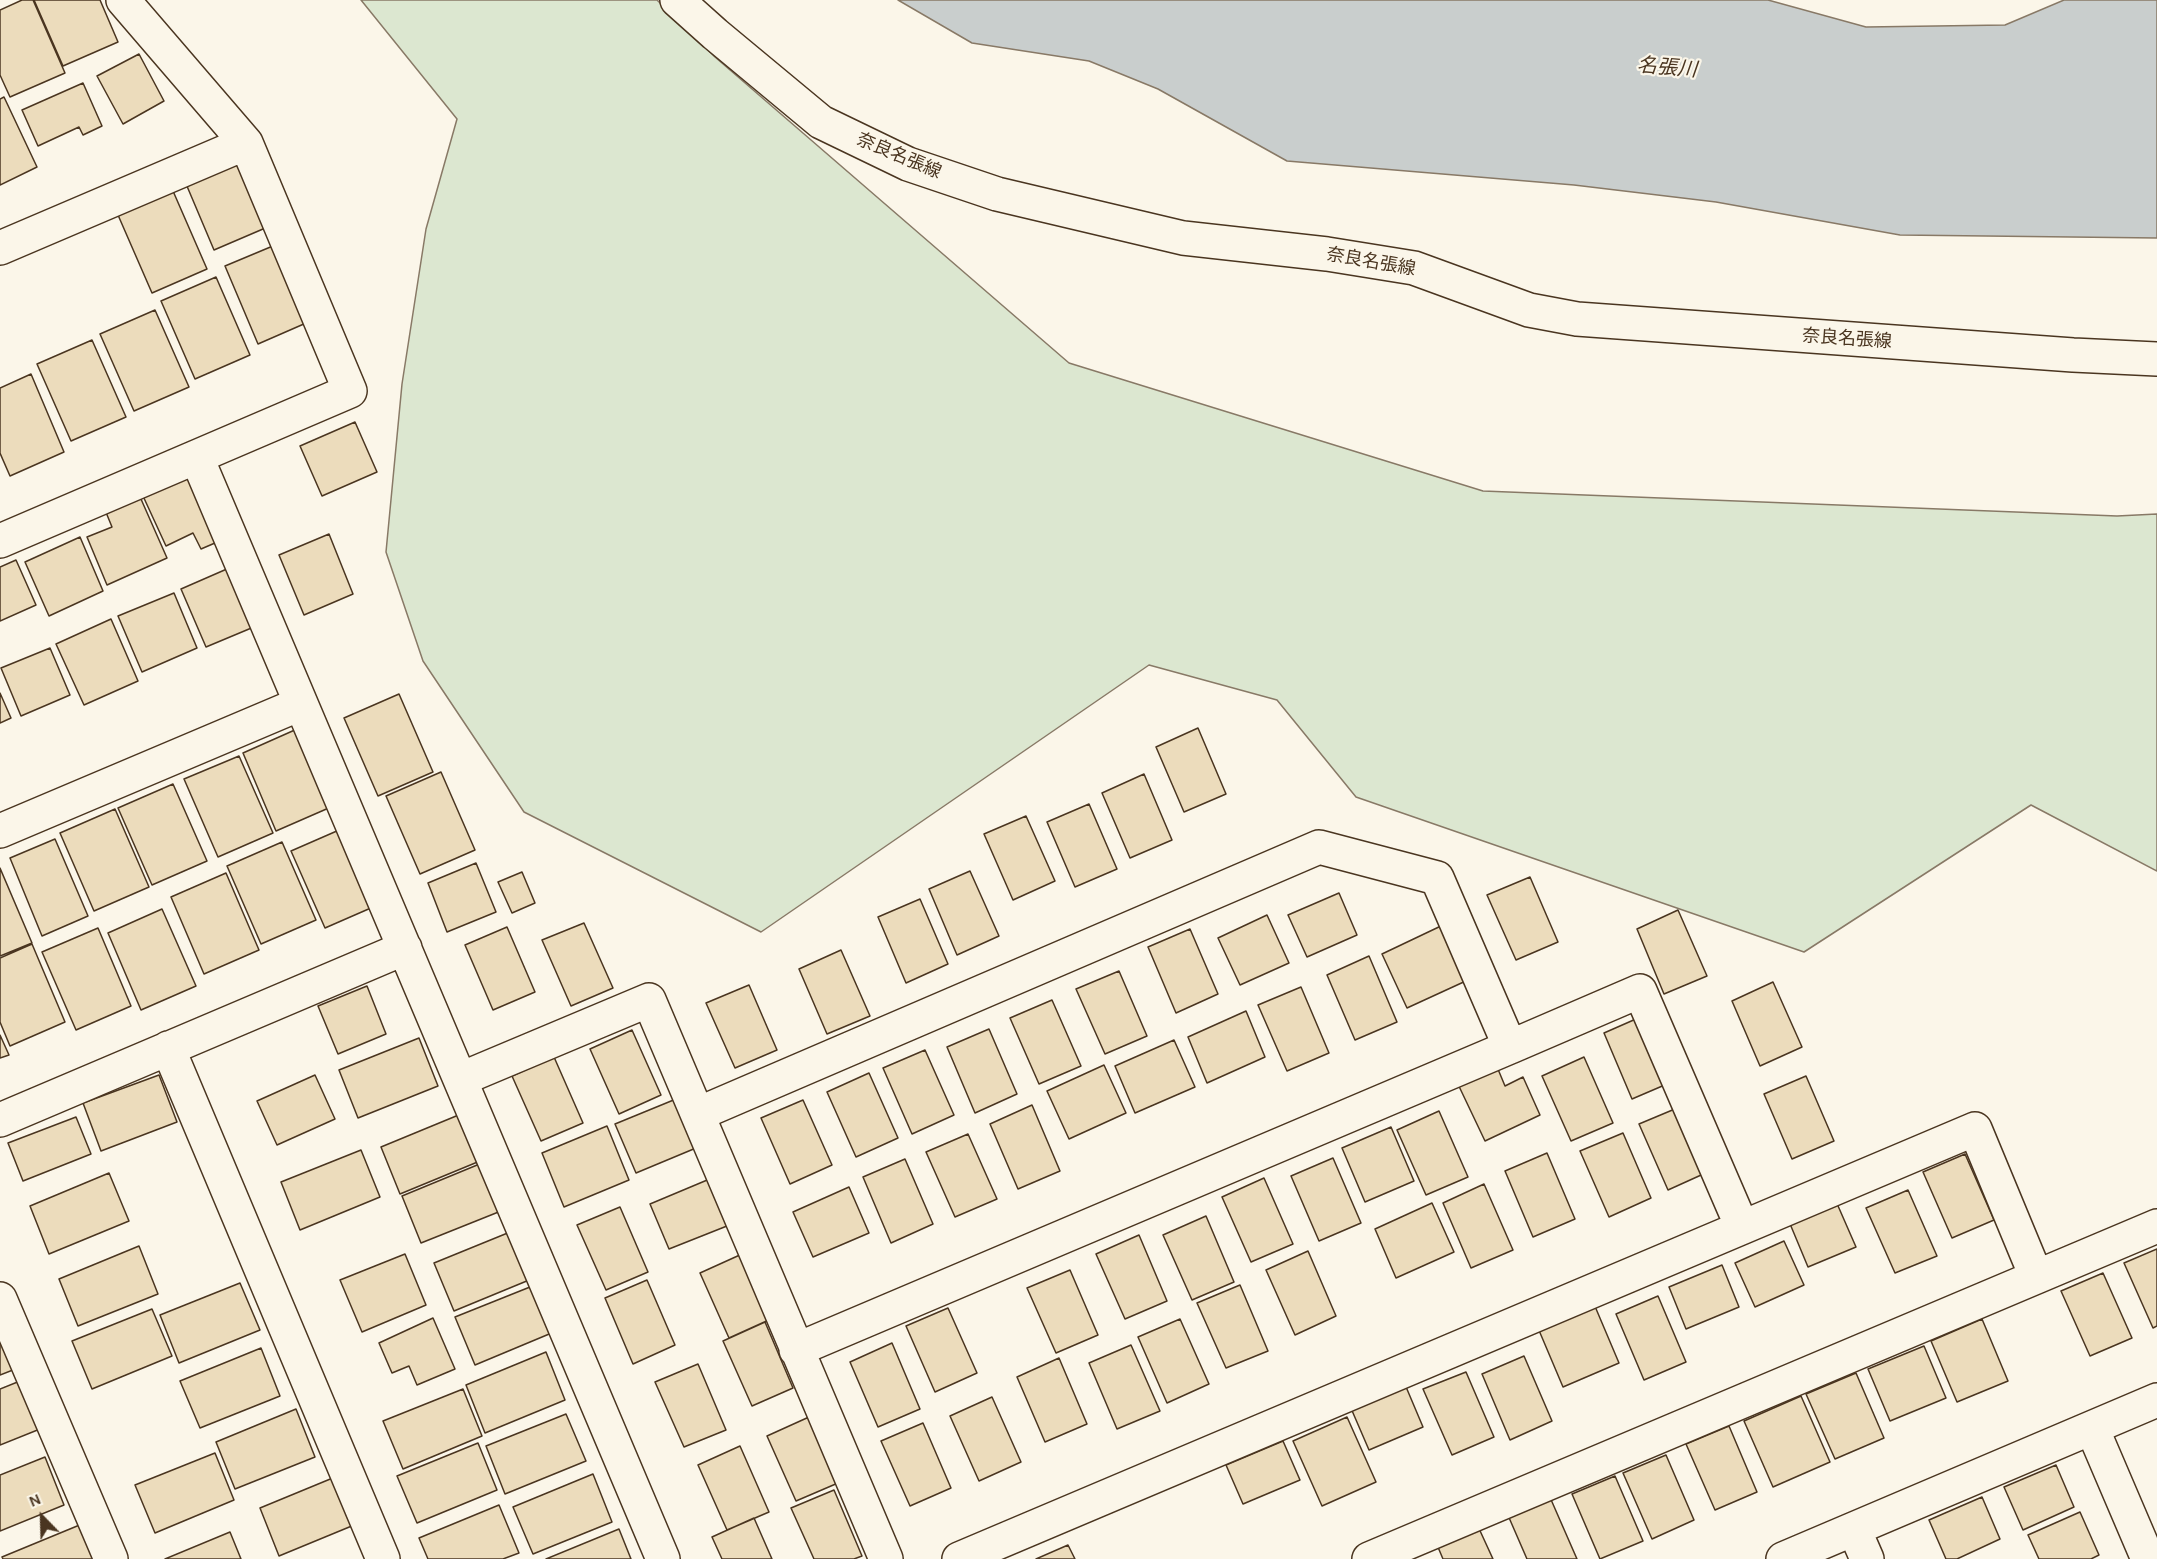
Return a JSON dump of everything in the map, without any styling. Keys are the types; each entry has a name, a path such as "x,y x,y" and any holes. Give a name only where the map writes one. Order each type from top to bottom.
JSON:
{"street":[{"path":"0,541 350,391 246,143 123,0"},
{"name":"奈良名張線","path":"676,0 821,122 908,164 997,194 1183,238 1327,254 1414,268 1529,310 1577,319 2061,355 2157,359"},
{"path":"0,248 246,143"},
{"path":"197,458 663,1559"},
{"path":"0,831 300,704"},
{"path":"698,1114 1319,847 1437,878 1510,1047"},
{"path":"0,1120 405,948"},
{"path":"796,1350 1640,991 1742,1227"},
{"path":"461,1079 649,1000 886,1559"},
{"path":"168,1048 383,1559"},
{"path":"959,1559 1975,1129 2036,1276"},
{"path":"1369,1559 2157,1226"},
{"path":"0,1299 111,1559"},
{"path":"1782,1559 2157,1400"},
{"path":"2092,1428 2148,1559"},
{"path":"1854,1529 1867,1559"}],"green space":[{"path":"361,0 657,0 715,57 1069,363 1483,491 2117,516 2157,514 2157,871 2031,805 1804,952 1356,797 1277,700 1149,665 761,932 524,812 423,661 386,552 402,384 426,229 457,119"}],"water":[{"name":"名張川","path":"898,0 1768,0 1866,27 2005,25 2064,0 2157,0 2157,238 1900,235 1716,202 1574,185 1287,161 1158,89 1089,61 972,43"}],"building":[{"path":"22,0 33,0 65,73 10,97 0,75 0,10"},
{"path":"34,0 100,0 118,42 63,66"},
{"path":"139,54 164,101 123,124 97,76"},
{"path":"83,83 102,126 83,135 79,127 38,146 22,110"},
{"path":"4,97 37,167 0,185 0,99"},
{"path":"236,148 270,226 214,250 181,172"},
{"path":"173,191 207,269 152,293 118,215"},
{"path":"280,243 313,320 258,344 225,266"},
{"path":"216,277 250,355 195,379 161,301"},
{"path":"155,310 189,387 134,411 100,334"},
{"path":"92,340 126,417 71,441 37,364"},
{"path":"31,374 64,452 10,476 0,453 0,388"},
{"path":"355,422 377,472 322,496 300,446"},
{"path":"200,469 229,537 201,549 193,533 166,546 143,496"},
{"path":"137,490 167,558 107,585 87,537 112,527 103,505"},
{"path":"329,534 353,594 304,615 279,555"},
{"path":"80,537 103,591 49,616 25,562"},
{"path":"16,560 36,605 0,621 0,567"},
{"path":"236,565 261,624 206,647 181,589"},
{"path":"174,593 197,648 142,672 118,616"},
{"path":"111,619 138,681 84,705 56,644"},
{"path":"50,648 70,695 21,716 1,668"},
{"path":"0,693 11,718 0,723"},
{"path":"399,694 433,772 378,796 344,718"},
{"path":"1198,728 1226,794 1184,812 1156,747"},
{"path":"297,729 331,807 276,831 243,753"},
{"path":"239,756 273,833 218,857 184,779"},
{"path":"441,772 475,850 420,874 386,796"},
{"path":"1144,774 1172,840 1130,858 1102,793"},
{"path":"173,784 207,861 152,885 118,808"},
{"path":"1089,804 1117,869 1075,887 1047,822"},
{"path":"115,809 149,887 94,911 60,833"},
{"path":"1026,816 1055,881 1013,900 984,834"},
{"path":"346,827 380,904 325,928 291,851"},
{"path":"55,839 88,916 42,936 10,858"},
{"path":"282,842 316,920 261,944 227,866"},
{"path":"476,863 496,912 447,932 428,883"},
{"path":"0,868 32,943 0,956"},
{"path":"970,871 999,936 957,955 929,889"},
{"path":"522,872 535,903 512,913 498,882"},
{"path":"226,873 259,950 204,974 171,897"},
{"path":"1530,877 1558,942 1516,960 1487,895"},
{"path":"1339,893 1357,935 1307,957 1288,915"},
{"path":"920,899 948,964 906,983 878,917"},
{"path":"162,909 196,986 141,1010 108,933"},
{"path":"1678,910 1707,976 1664,994 1637,929"},
{"path":"1267,915 1289,963 1240,985 1218,938"},
{"path":"584,923 613,988 571,1006 542,940"},
{"path":"1443,925 1468,980 1407,1008 1382,954"},
{"path":"507,927 535,992 493,1010 465,945"},
{"path":"98,928 131,1006 76,1030 42,952"},
{"path":"1190,929 1218,994 1176,1013 1148,947"},
{"path":"32,944 65,1022 10,1046 0,1022 0,958"},
{"path":"841,950 870,1016 827,1034 799,969"},
{"path":"1369,956 1397,1022 1355,1040 1327,975"},
{"path":"1119,971 1147,1036 1105,1054 1076,989"},
{"path":"1773,982 1802,1047 1760,1066 1732,1001"},
{"path":"749,985 777,1050 735,1068 706,1003"},
{"path":"367,986 386,1034 338,1054 318,1006"},
{"path":"1301,987 1329,1053 1287,1071 1258,1005"},
{"path":"1052,1000 1081,1066 1039,1084 1010,1018"},
{"path":"1246,1011 1265,1057 1207,1083 1188,1037"},
{"path":"1645,1015 1674,1081 1632,1099 1604,1033"},
{"path":"989,1029 1017,1094 975,1113 947,1047"},
{"path":"632,1030 661,1095 619,1114 590,1049"},
{"path":"0,1035 9,1055 0,1058"},
{"path":"419,1038 438,1086 358,1118 339,1070"},
{"path":"1174,1040 1195,1087 1135,1113 1115,1066"},
{"path":"925,1050 954,1115 912,1134 883,1068"},
{"path":"554,1057 583,1123 541,1141 512,1076"},
{"path":"1584,1057 1613,1123 1571,1141 1542,1076"},
{"path":"1495,1062 1505,1086 1523,1077 1540,1115 1485,1141 1456,1080"},
{"path":"1104,1065 1126,1113 1069,1139 1047,1091"},
{"path":"869,1073 898,1138 856,1157 827,1092"},
{"path":"159,1075 177,1122 101,1151 83,1103"},
{"path":"315,1075 335,1119 277,1145 257,1101"},
{"path":"1806,1076 1834,1141 1792,1159 1764,1094"},
{"path":"676,1099 696,1148 636,1173 615,1124"},
{"path":"803,1100 832,1165 790,1184 761,1118"},
{"path":"1032,1105 1060,1171 1018,1189 990,1124"},
{"path":"1682,1106 1710,1171 1668,1190 1639,1124"},
{"path":"1439,1111 1468,1177 1426,1195 1397,1130"},
{"path":"461,1114 480,1161 400,1194 381,1147"},
{"path":"76,1117 91,1154 23,1181 8,1143"},
{"path":"607,1126 629,1180 564,1207 542,1153"},
{"path":"1391,1127 1414,1181 1365,1202 1342,1148"},
{"path":"1623,1133 1651,1198 1609,1217 1580,1151"},
{"path":"968,1134 997,1199 955,1217 926,1152"},
{"path":"361,1150 380,1197 300,1230 281,1182"},
{"path":"1547,1153 1575,1219 1533,1237 1505,1171"},
{"path":"1965,1154 1994,1220 1952,1238 1923,1172"},
{"path":"1333,1158 1361,1223 1319,1241 1291,1176"},
{"path":"905,1159 933,1224 891,1243 863,1177"},
{"path":"482,1163 501,1211 421,1243 402,1196"},
{"path":"109,1173 129,1221 49,1254 30,1206"},
{"path":"712,1178 732,1224 669,1249 650,1204"},
{"path":"1264,1178 1293,1244 1251,1262 1222,1197"},
{"path":"1484,1184 1513,1250 1471,1268 1443,1203"},
{"path":"849,1187 869,1233 813,1257 793,1212"},
{"path":"1908,1190 1937,1256 1895,1273 1866,1208"},
{"path":"1835,1199 1856,1247 1808,1267 1788,1219"},
{"path":"1432,1203 1454,1252 1396,1278 1375,1229"},
{"path":"620,1207 648,1272 606,1290 577,1225"},
{"path":"1206,1216 1234,1282 1192,1300 1163,1235"},
{"path":"515,1230 534,1278 454,1311 434,1263"},
{"path":"1139,1235 1167,1301 1125,1319 1096,1254"},
{"path":"1784,1241 1804,1285 1755,1307 1735,1263"},
{"path":"139,1246 158,1294 78,1326 59,1279"},
{"path":"2157,1249 2157,1326 2153,1328 2124,1263"},
{"path":"1308,1251 1336,1316 1295,1335 1266,1270"},
{"path":"405,1254 426,1305 362,1332 340,1280"},
{"path":"742,1254 771,1319 729,1338 700,1273"},
{"path":"1722,1265 1739,1307 1686,1329 1669,1287"},
{"path":"1070,1270 1098,1335 1056,1353 1027,1288"},
{"path":"2103,1273 2132,1338 2090,1356 2061,1291"},
{"path":"647,1280 675,1345 633,1364 605,1298"},
{"path":"240,1283 260,1330 179,1363 160,1315"},
{"path":"535,1285 554,1332 475,1365 455,1317"},
{"path":"1240,1285 1268,1351 1226,1368 1197,1303"},
{"path":"1658,1296 1686,1362 1644,1380 1616,1314"},
{"path":"1594,1304 1619,1363 1563,1387 1538,1328"},
{"path":"948,1308 977,1373 935,1392 906,1326"},
{"path":"152,1309 172,1356 92,1389 72,1341"},
{"path":"433,1318 455,1369 417,1385 409,1366 392,1373 379,1343"},
{"path":"1180,1319 1209,1384 1167,1403 1138,1337"},
{"path":"1982,1319 2008,1381 1957,1402 1931,1341"},
{"path":"765,1322 793,1388 752,1406 723,1341"},
{"path":"0,1323 18,1368 0,1375"},
{"path":"892,1343 920,1409 878,1427 850,1362"},
{"path":"1131,1345 1160,1411 1117,1429 1089,1363"},
{"path":"1924,1346 1946,1398 1890,1421 1868,1369"},
{"path":"261,1348 280,1396 200,1428 180,1381"},
{"path":"546,1352 565,1400 485,1433 466,1385"},
{"path":"1524,1356 1552,1421 1510,1440 1482,1374"},
{"path":"1059,1358 1087,1424 1045,1442 1017,1377"},
{"path":"698,1364 726,1430 684,1447 655,1382"},
{"path":"1466,1372 1494,1437 1452,1455 1423,1389"},
{"path":"1856,1373 1884,1438 1835,1459 1806,1394"},
{"path":"1401,1375 1423,1427 1369,1450 1347,1399"},
{"path":"25,1379 45,1427 0,1445 0,1389"},
{"path":"463,1389 482,1436 403,1469 383,1421"},
{"path":"1801,1396 1830,1462 1773,1487 1744,1421"},
{"path":"992,1397 1021,1462 979,1481 950,1416"},
{"path":"296,1409 315,1457 235,1489 216,1442"},
{"path":"566,1414 586,1461 505,1494 486,1446"},
{"path":"809,1417 838,1483 796,1501 767,1436"},
{"path":"1347,1417 1376,1482 1322,1506 1293,1441"},
{"path":"923,1423 951,1488 910,1506 881,1441"},
{"path":"1729,1426 1757,1492 1715,1510 1686,1444"},
{"path":"1283,1441 1300,1480 1243,1504 1226,1465"},
{"path":"478,1443 497,1490 417,1523 397,1476"},
{"path":"740,1446 769,1512 727,1530 698,1465"},
{"path":"215,1453 234,1500 155,1533 135,1485"},
{"path":"1666,1455 1694,1520 1652,1539 1623,1473"},
{"path":"45,1457 64,1505 0,1531 0,1475"},
{"path":"2056,1465 2074,1507 2023,1530 2004,1487"},
{"path":"593,1474 612,1522 533,1554 513,1507"},
{"path":"340,1475 359,1523 279,1556 260,1508"},
{"path":"1615,1476 1643,1541 1600,1559 1572,1494"},
{"path":"834,1490 862,1556 854,1559 814,1559 791,1508"},
{"path":"1549,1495 1577,1559 1527,1559 1507,1513"},
{"path":"1982,1497 2000,1539 1957,1559 1946,1559 1929,1520"},
{"path":"499,1505 519,1553 503,1559 428,1559 419,1538"},
{"path":"2080,1512 2099,1555 2091,1559 2039,1559 2028,1535"},
{"path":"754,1518 772,1559 722,1559 712,1537"},
{"path":"1476,1522 1493,1559 1443,1559 1435,1540"},
{"path":"82,1524 96,1559 3,1559 2,1557"},
{"path":"619,1529 631,1559 546,1559"},
{"path":"230,1532 241,1559 165,1559"},
{"path":"1068,1545 1075,1559 1036,1559"}]}
